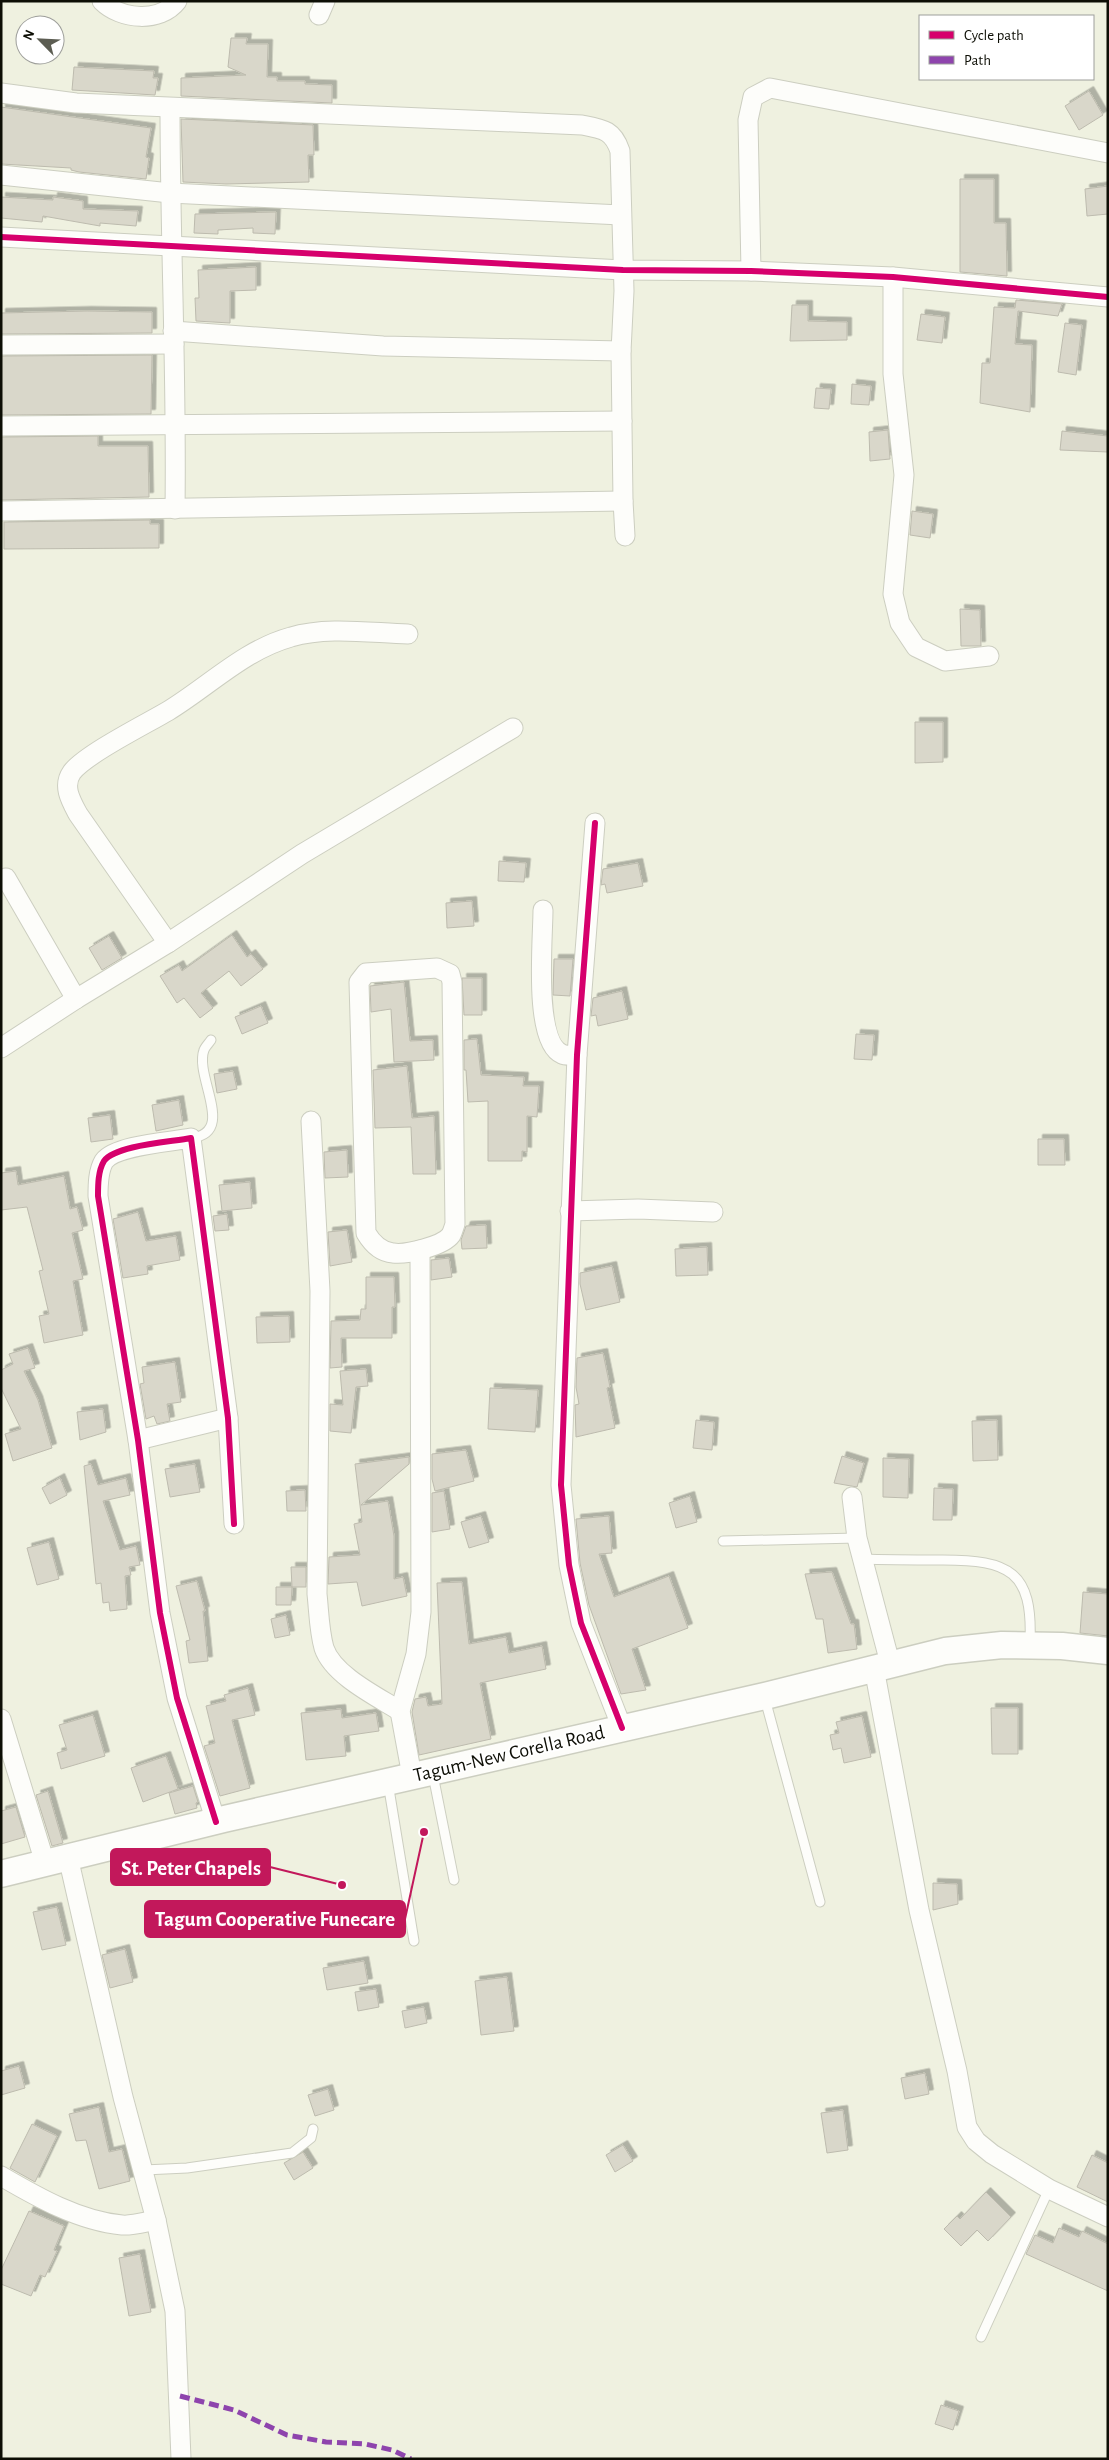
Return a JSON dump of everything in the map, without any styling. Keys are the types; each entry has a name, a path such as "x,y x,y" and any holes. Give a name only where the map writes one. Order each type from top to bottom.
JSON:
{"main road":[{"name":"Tagum-New Corella Road","path":"1,1874 411,1776 765,1696 882,1666 973,1647 1030,1645 1108,1651"}],"street":[{"path":"102,1 129,16 151,16 170,10 177,1"},
{"path":"751,271 748,120 753,97 770,88 1108,153"},
{"path":"1,92 76,103 572,124 603,129 616,138 620,151 624,291 621,351 622,501 625,536"},
{"path":"170,108 171,247 176,425 175,510"},
{"path":"1,175 170,193 621,215"},
{"path":"1,237 623,270 751,271 893,277 1108,297"},
{"path":"893,277 893,374 904,475 893,594 900,623 916,647 945,661 989,656"},
{"path":"1,345 173,338 383,346 621,351"},
{"path":"1,426 622,421"},
{"path":"1,511 175,510 622,501"},
{"path":"168,943 78,814 68,794 67,782 72,772 87,760 171,709 242,659 265,646 292,636 333,632 408,634"},
{"path":"1,1048 76,999 168,943 302,854 513,728"},
{"path":"595,823 577,1055 560,1485 569,1564 581,1623 622,1728"},
{"path":"6,878 76,999"},
{"path":"543,910 542,1014 547,1036 554,1048 563,1054 577,1055"},
{"path":"437,968 450,974 452,982 455,1224 450,1235 443,1242 420,1250 393,1253 372,1244 366,1233 359,982 366,973 437,968"},
{"path":"311,1121 320,1291 317,1594 320,1628 325,1650 336,1665 357,1684 400,1711"},
{"path":"216,1822 176,1698 160,1613 138,1440 99,1205 99,1176 104,1161 116,1151 191,1138 228,1418 234,1524"},
{"path":"570,1211 638,1209 713,1212"},
{"path":"411,1776 400,1711 416,1654 421,1612 420,1250"},
{"path":"138,1440 228,1418"},
{"path":"852,1497 857,1538 882,1666 920,1910 955,2062 966,2127 976,2141 992,2154 1049,2189 1108,2217"},
{"path":"1,1719 57,1860 144,2170 175,2311 181,2459"},
{"path":"1,2176 36,2196 96,2221 124,2225 156,2220"}],"lane":[{"path":"191,1138 202,1137 208,1133 213,1122 212,1107 203,1065 204,1050 211,1040"},
{"path":"723,1541 857,1538"},
{"path":"862,1559 961,1560 1003,1567 1011,1573 1024,1590 1030,1608 1030,1645"},
{"path":"765,1696 820,1902"},
{"path":"411,1776 454,1880"},
{"path":"411,1776 414,1941"},
{"path":"144,2170 187,2168 292,2153 311,2138 312,2130"},
{"path":"981,2338 1049,2189"}],"building":[{"path":"231,38 247,38 246,44 268,44 267,77 277,77 277,81 305,81 305,84 332,85 332,103 181,96 181,78 246,75 228,67"},
{"path":"74,67 154,71 153,78 158,78 155,95 72,90"},
{"path":"1089,91 1103,115 1079,130 1065,106"},
{"path":"1,107 151,128 146,157 149,158 146,179 79,172 71,170 71,168 1,164"},
{"path":"181,119 313,125 314,155 308,155 309,182 226,184 183,182"},
{"path":"960,179 994,179 994,223 1006,223 1007,276 960,272"},
{"path":"1108,186 1108,214 1087,216 1085,189"},
{"path":"1,197 53,200 53,197 83,201 83,209 138,211 136,226 100,223 100,226 43,216 42,222 1,218"},
{"path":"276,212 275,234 253,233 253,228 218,230 218,234 194,233 195,214"},
{"path":"256,267 256,290 230,291 230,323 196,321 195,298 199,298 198,270"},
{"path":"1016,300 1062,304 1058,316 1018,311 1015,344 1032,345 1030,412 980,403 982,363 990,363 994,307 1015,308"},
{"path":"792,305 808,305 808,321 847,322 847,340 790,341"},
{"path":"152,312 152,333 1,334 1,313"},
{"path":"921,314 945,317 942,343 917,340"},
{"path":"1065,323 1082,325 1076,375 1058,372"},
{"path":"152,355 151,414 1,415 1,356"},
{"path":"852,384 871,386 869,405 851,404"},
{"path":"816,388 831,389 829,409 814,408"},
{"path":"888,430 890,459 870,461 869,432"},
{"path":"1062,431 1108,436 1108,452 1060,450"},
{"path":"98,436 98,446 148,446 149,497 1,500 1,437"},
{"path":"912,511 933,514 930,538 910,535"},
{"path":"150,520 150,524 159,524 159,548 4,549 4,522"},
{"path":"960,609 980,610 981,646 961,646"},
{"path":"915,722 943,722 943,762 915,763"},
{"path":"499,861 526,863 524,882 498,881"},
{"path":"638,863 643,886 607,893 605,884 601,885 603,869"},
{"path":"472,901 474,926 447,928 446,903"},
{"path":"232,935 247,957 251,954 263,969 241,986 229,971 201,993 213,1008 200,1018 184,998 177,1003 160,976 179,965 182,971"},
{"path":"109,936 122,958 102,970 89,948"},
{"path":"554,959 573,959 570,996 553,995"},
{"path":"462,978 482,978 482,1015 464,1015"},
{"path":"404,982 410,1041 433,1040 434,1060 394,1062 391,1009 371,1012 370,986"},
{"path":"622,991 628,1019 598,1026 596,1015 591,1016 593,998"},
{"path":"261,1006 268,1023 242,1034 235,1017"},
{"path":"856,1034 874,1035 872,1060 854,1059"},
{"path":"477,1039 481,1075 524,1077 523,1086 539,1086 537,1117 527,1116 527,1152 522,1151 522,1161 488,1161 488,1101 468,1102 466,1070 464,1070 464,1040"},
{"path":"407,1066 412,1118 434,1116 436,1174 413,1174 411,1127 375,1128 373,1070"},
{"path":"233,1071 237,1089 217,1093 214,1074"},
{"path":"179,1100 183,1125 156,1131 152,1105"},
{"path":"110,1115 113,1139 91,1142 88,1118"},
{"path":"1038,1139 1064,1139 1065,1165 1038,1165"},
{"path":"347,1150 348,1177 325,1178 324,1152"},
{"path":"16,1171 18,1185 64,1176 70,1209 77,1207 83,1230 72,1233 83,1279 73,1281 83,1335 44,1343 39,1316 49,1314 39,1271 43,1270 27,1207 1,1210 1,1173"},
{"path":"250,1182 252,1208 222,1211 219,1185"},
{"path":"138,1212 146,1241 176,1236 180,1260 147,1266 148,1274 123,1278 113,1219"},
{"path":"227,1214 229,1230 215,1231 213,1216"},
{"path":"486,1225 487,1248 462,1249 461,1240 466,1226"},
{"path":"347,1230 352,1262 330,1266 328,1232"},
{"path":"707,1247 708,1275 676,1276 675,1249"},
{"path":"449,1258 452,1277 431,1280 431,1260"},
{"path":"612,1266 620,1302 586,1310 580,1284 580,1273"},
{"path":"366,1277 394,1277 395,1307 392,1307 392,1338 341,1338 342,1367 330,1368 331,1321 360,1320 361,1309 366,1309"},
{"path":"289,1316 290,1342 257,1343 256,1317"},
{"path":"28,1348 35,1368 24,1371 38,1400 52,1448 13,1461 5,1434 21,1429 1,1388 1,1370 13,1364 9,1354"},
{"path":"603,1353 610,1387 607,1388 615,1428 576,1437 575,1405 579,1404 576,1387 577,1358"},
{"path":"175,1362 181,1402 167,1404 170,1421 157,1424 154,1416 146,1419 140,1384 144,1383 142,1367"},
{"path":"366,1369 368,1386 356,1387 351,1433 330,1431 330,1404 343,1405 340,1371"},
{"path":"490,1388 538,1390 535,1432 488,1429"},
{"path":"103,1409 106,1432 80,1440 77,1412"},
{"path":"696,1420 714,1422 712,1450 693,1448"},
{"path":"997,1420 998,1460 973,1461 972,1421"},
{"path":"466,1450 474,1481 435,1491 432,1479 432,1454"},
{"path":"842,1456 864,1463 857,1487 834,1483"},
{"path":"409,1457 409,1464 361,1505 388,1501 394,1536 394,1579 403,1577 407,1596 362,1606 357,1582 328,1584 329,1557 360,1555 354,1524 362,1522 355,1464"},
{"path":"883,1458 909,1459 908,1498 883,1497"},
{"path":"91,1464 98,1485 126,1478 130,1495 103,1501 120,1550 136,1546 140,1565 129,1567 131,1575 125,1576 127,1609 110,1611 109,1602 103,1603 101,1583 96,1584 84,1466"},
{"path":"195,1464 200,1492 170,1497 165,1469"},
{"path":"60,1478 67,1495 50,1504 42,1488"},
{"path":"934,1488 953,1489 952,1520 933,1520"},
{"path":"305,1490 306,1511 287,1511 286,1491"},
{"path":"444,1491 450,1529 432,1532 432,1493"},
{"path":"690,1496 697,1522 676,1528 669,1503"},
{"path":"481,1516 489,1542 469,1548 461,1522"},
{"path":"609,1516 612,1553 599,1554 614,1597 669,1576 688,1628 632,1649 646,1690 621,1694 589,1605 580,1563 576,1519"},
{"path":"49,1542 59,1579 37,1585 27,1548"},
{"path":"291,1567 306,1567 306,1587 292,1587"},
{"path":"832,1572 851,1624 854,1624 857,1649 828,1653 823,1619 816,1619 805,1574"},
{"path":"197,1581 205,1611 203,1611 208,1661 189,1663 186,1641 190,1640 176,1586"},
{"path":"462,1582 469,1644 506,1637 509,1653 542,1646 546,1669 480,1683 491,1739 419,1755 412,1712 415,1699 426,1697 428,1706 442,1704 437,1583"},
{"path":"276,1587 292,1587 291,1605 276,1605"},
{"path":"1083,1592 1108,1594 1108,1636 1080,1633"},
{"path":"286,1615 290,1635 275,1638 271,1619"},
{"path":"248,1688 255,1715 232,1720 250,1788 220,1796 204,1746 215,1743 206,1706 226,1701 224,1695"},
{"path":"991,1708 1018,1708 1018,1754 992,1754"},
{"path":"341,1709 342,1718 376,1713 379,1731 344,1736 346,1756 306,1760 301,1713"},
{"path":"93,1715 105,1756 61,1769 57,1753 67,1750 59,1725"},
{"path":"862,1716 871,1757 844,1763 841,1748 833,1750 830,1735 839,1733 836,1722"},
{"path":"166,1756 178,1789 143,1802 131,1768"},
{"path":"193,1786 198,1802 196,1803 197,1808 175,1814 169,1793"},
{"path":"48,1791 63,1843 52,1846 36,1795"},
{"path":"16,1807 25,1837 1,1844 1,1811"},
{"path":"933,1883 957,1884 958,1904 933,1910"},
{"path":"57,1907 66,1945 42,1950 33,1912"},
{"path":"125,1949 133,1982 110,1988 102,1955"},
{"path":"364,1961 368,1983 327,1990 323,1968"},
{"path":"507,1977 514,2031 481,2035 475,1981"},
{"path":"376,1989 379,2007 358,2011 355,1992"},
{"path":"424,2007 427,2023 405,2028 402,2011"},
{"path":"19,2066 25,2088 1,2095 1,2071"},
{"path":"925,2073 929,2094 905,2099 901,2078"},
{"path":"328,2089 334,2110 315,2116 308,2095"},
{"path":"99,2107 109,2152 122,2149 130,2181 99,2189 86,2140 76,2141 69,2114"},
{"path":"843,2110 848,2150 827,2153 821,2113"},
{"path":"32,2124 57,2136 35,2182 10,2168"},
{"path":"623,2145 633,2161 615,2172 606,2155"},
{"path":"303,2152 313,2168 294,2180 284,2163"},
{"path":"1092,2155 1108,2163 1108,2202 1077,2187"},
{"path":"986,2192 1011,2217 988,2241 977,2230 961,2246 944,2229 957,2216 960,2219"},
{"path":"29,2211 64,2226 54,2250 57,2251 45,2277 40,2275 31,2296 1,2284 1,2270"},
{"path":"1059,2228 1079,2237 1082,2231 1108,2244 1108,2291 1026,2254 1035,2235 1053,2243"},
{"path":"140,2254 151,2312 129,2316 119,2258"},
{"path":"941,2405 959,2411 953,2430 935,2424"}],"marked path":[{"path":"180,2396 234,2410 287,2435 326,2442 365,2444 392,2450 411,2459"}],"cycle path":[{"path":"1,237 623,270 751,271 893,277 1108,297"},
{"path":"595,823 577,1055 561,1485 569,1565 581,1623 622,1728"},
{"path":"216,1822 177,1698 160,1613 138,1440 98,1196 99,1174 102,1165 110,1156 120,1151 144,1145 191,1138 228,1418 234,1524"}],"place":[{"name":"Tagum Cooperative Funecare","path":"424,1832"},
{"name":"St. Peter Chapels","path":"342,1885"}]}
